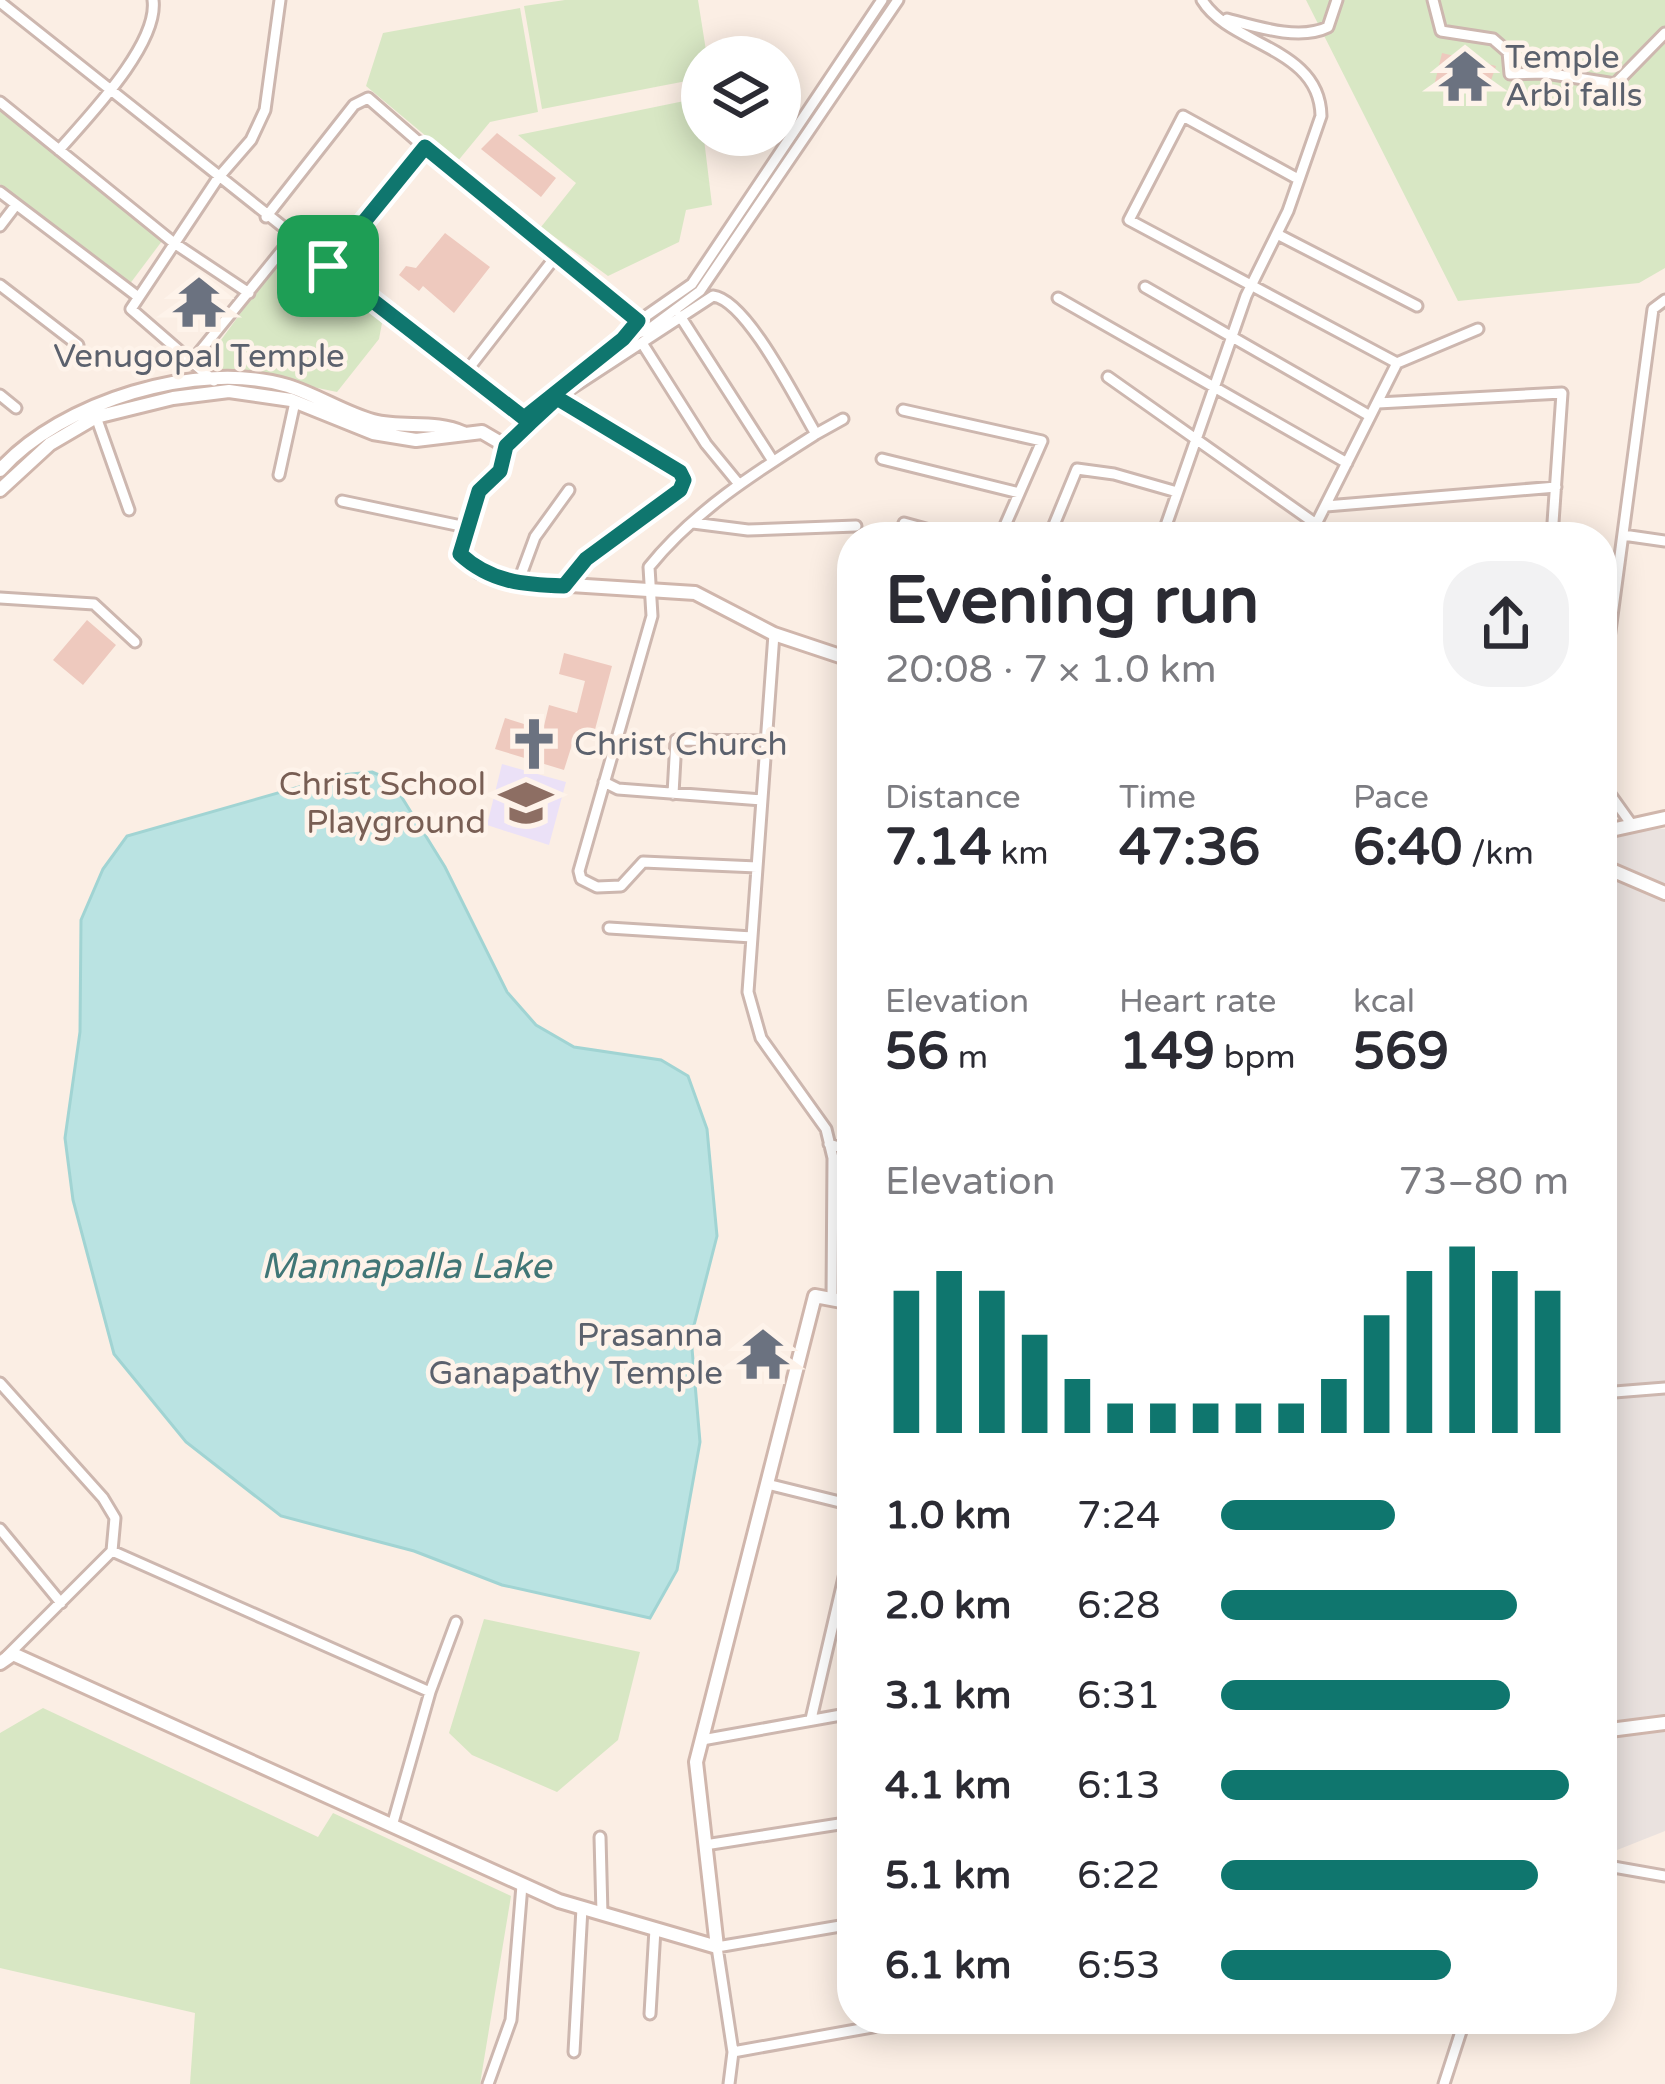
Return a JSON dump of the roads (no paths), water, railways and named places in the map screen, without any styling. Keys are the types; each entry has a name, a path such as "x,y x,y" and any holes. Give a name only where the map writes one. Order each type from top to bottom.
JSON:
{"main road":[{"path":"0,490 50,444 130,393 214,380 289,386 376,422 450,426 464,433"},
{"path":"0,470 58,423 94,412 229,391 295,402 373,433 416,440 482,432 506,446 500,471 479,491 460,554 479,572 518,583 694,593 774,634 837,655"},
{"path":"1617,828 1665,818"},
{"path":"1617,872 1665,893"},
{"path":"2,1661 13,1654 522,1885 582,1908 717,1947 695,1762 815,1296 837,1300"},
{"path":"1617,1729 1665,1724"}],"street":[{"path":"58,150 146,40 155,14 153,0"},
{"path":"214,380 131,309 218,178 251,140 265,110 280,0"},
{"path":"506,446 527,421 638,321 692,284 882,0"},
{"path":"623,339 649,329 700,291 898,0"},
{"path":"1167,522 1251,287 1277,234 1321,116 1315,92 1295,63 1211,15 1202,0"},
{"path":"1211,15 1270,30 1320,32 1328,27 1337,0"},
{"path":"1433,0 1441,31 1493,39 1508,52 1510,74 1518,77 1546,73 1615,84 1665,34"},
{"path":"0,2 527,421"},
{"path":"266,217 354,105 368,98 638,321"},
{"path":"0,102 174,243 250,293"},
{"path":"1298,179 1184,116 1130,214 1133,225 1397,363"},
{"path":"328,266 425,147"},
{"path":"0,192 137,296"},
{"path":"0,226 16,205"},
{"path":"1277,234 1417,306"},
{"path":"193,360 292,238"},
{"path":"466,372 556,256"},
{"path":"0,285 78,345"},
{"path":"1145,287 1370,416"},
{"path":"527,421 713,296 733,304 816,434"},
{"path":"1058,298 1347,463"},
{"path":"1617,580 1653,309 1665,300"},
{"path":"680,316 772,461"},
{"path":"1317,522 1397,363 1478,329"},
{"path":"642,343 706,444 738,483"},
{"path":"1108,377 1313,522"},
{"path":"1377,403 1562,393 1553,522"},
{"path":"0,395 16,408"},
{"path":"557,398 655,455 684,480 669,502 586,559 564,586"},
{"path":"279,475 295,402"},
{"path":"903,410 1042,441 1006,522"},
{"path":"94,412 130,510"},
{"path":"757,867 643,862 621,886 597,887 581,879 579,871 652,616 650,567 738,483 843,419"},
{"path":"882,460 1019,493"},
{"path":"1055,522 1077,469 1114,473 1177,492"},
{"path":"1326,506 1556,488"},
{"path":"518,583 535,537 569,490"},
{"path":"341,501 466,527"},
{"path":"693,524 748,530 837,527"},
{"path":"1623,535 1665,541"},
{"path":"0,598 94,604 135,642"},
{"path":"774,634 750,1012 761,1038 826,1129 832,1299"},
{"path":"673,794 676,740 767,741"},
{"path":"604,782 618,789 762,800"},
{"path":"1617,804 1632,825"},
{"path":"608,928 752,937"},
{"path":"829,1144 837,1146"},
{"path":"0,1383 104,1498 115,1519 112,1551 2,1661"},
{"path":"1617,1392 1665,1388"},
{"path":"767,1484 837,1501"},
{"path":"0,1529 61,1603"},
{"path":"112,1551 430,1692"},
{"path":"812,1720 837,1608"},
{"path":"392,1826 430,1692 456,1622"},
{"path":"702,1741 837,1716"},
{"path":"705,1845 837,1824"},
{"path":"601,1837 602,1914"},
{"path":"1617,1868 1665,1876"},
{"path":"488,2084 511,2020 522,1885"},
{"path":"574,2052 582,1908"},
{"path":"729,2084 733,2052 717,1947 837,1927"},
{"path":"650,2014 655,1929"},
{"path":"733,2052 837,2033"},
{"path":"1444,2084 1461,2034"}],"water":[{"name":"Mannapalla Lake","path":"372,772 391,780 445,867 507,992 536,1025 574,1047 661,1060 688,1076 707,1129 717,1236 691,1337 700,1442 677,1570 650,1618 502,1585 414,1551 281,1516 186,1442 114,1354 73,1200 65,1138 80,1032 81,920 103,869 127,836 341,775"}],"place":[{"name":"Temple Arbi falls","path":"1465,76"},
{"name":"Venugopal Temple","path":"199,302"},
{"name":"Christ Church","path":"534,744"},
{"name":"Christ School Playground","path":"526,803"},
{"name":"Prasanna Ganapathy Temple","path":"763,1354"}]}
